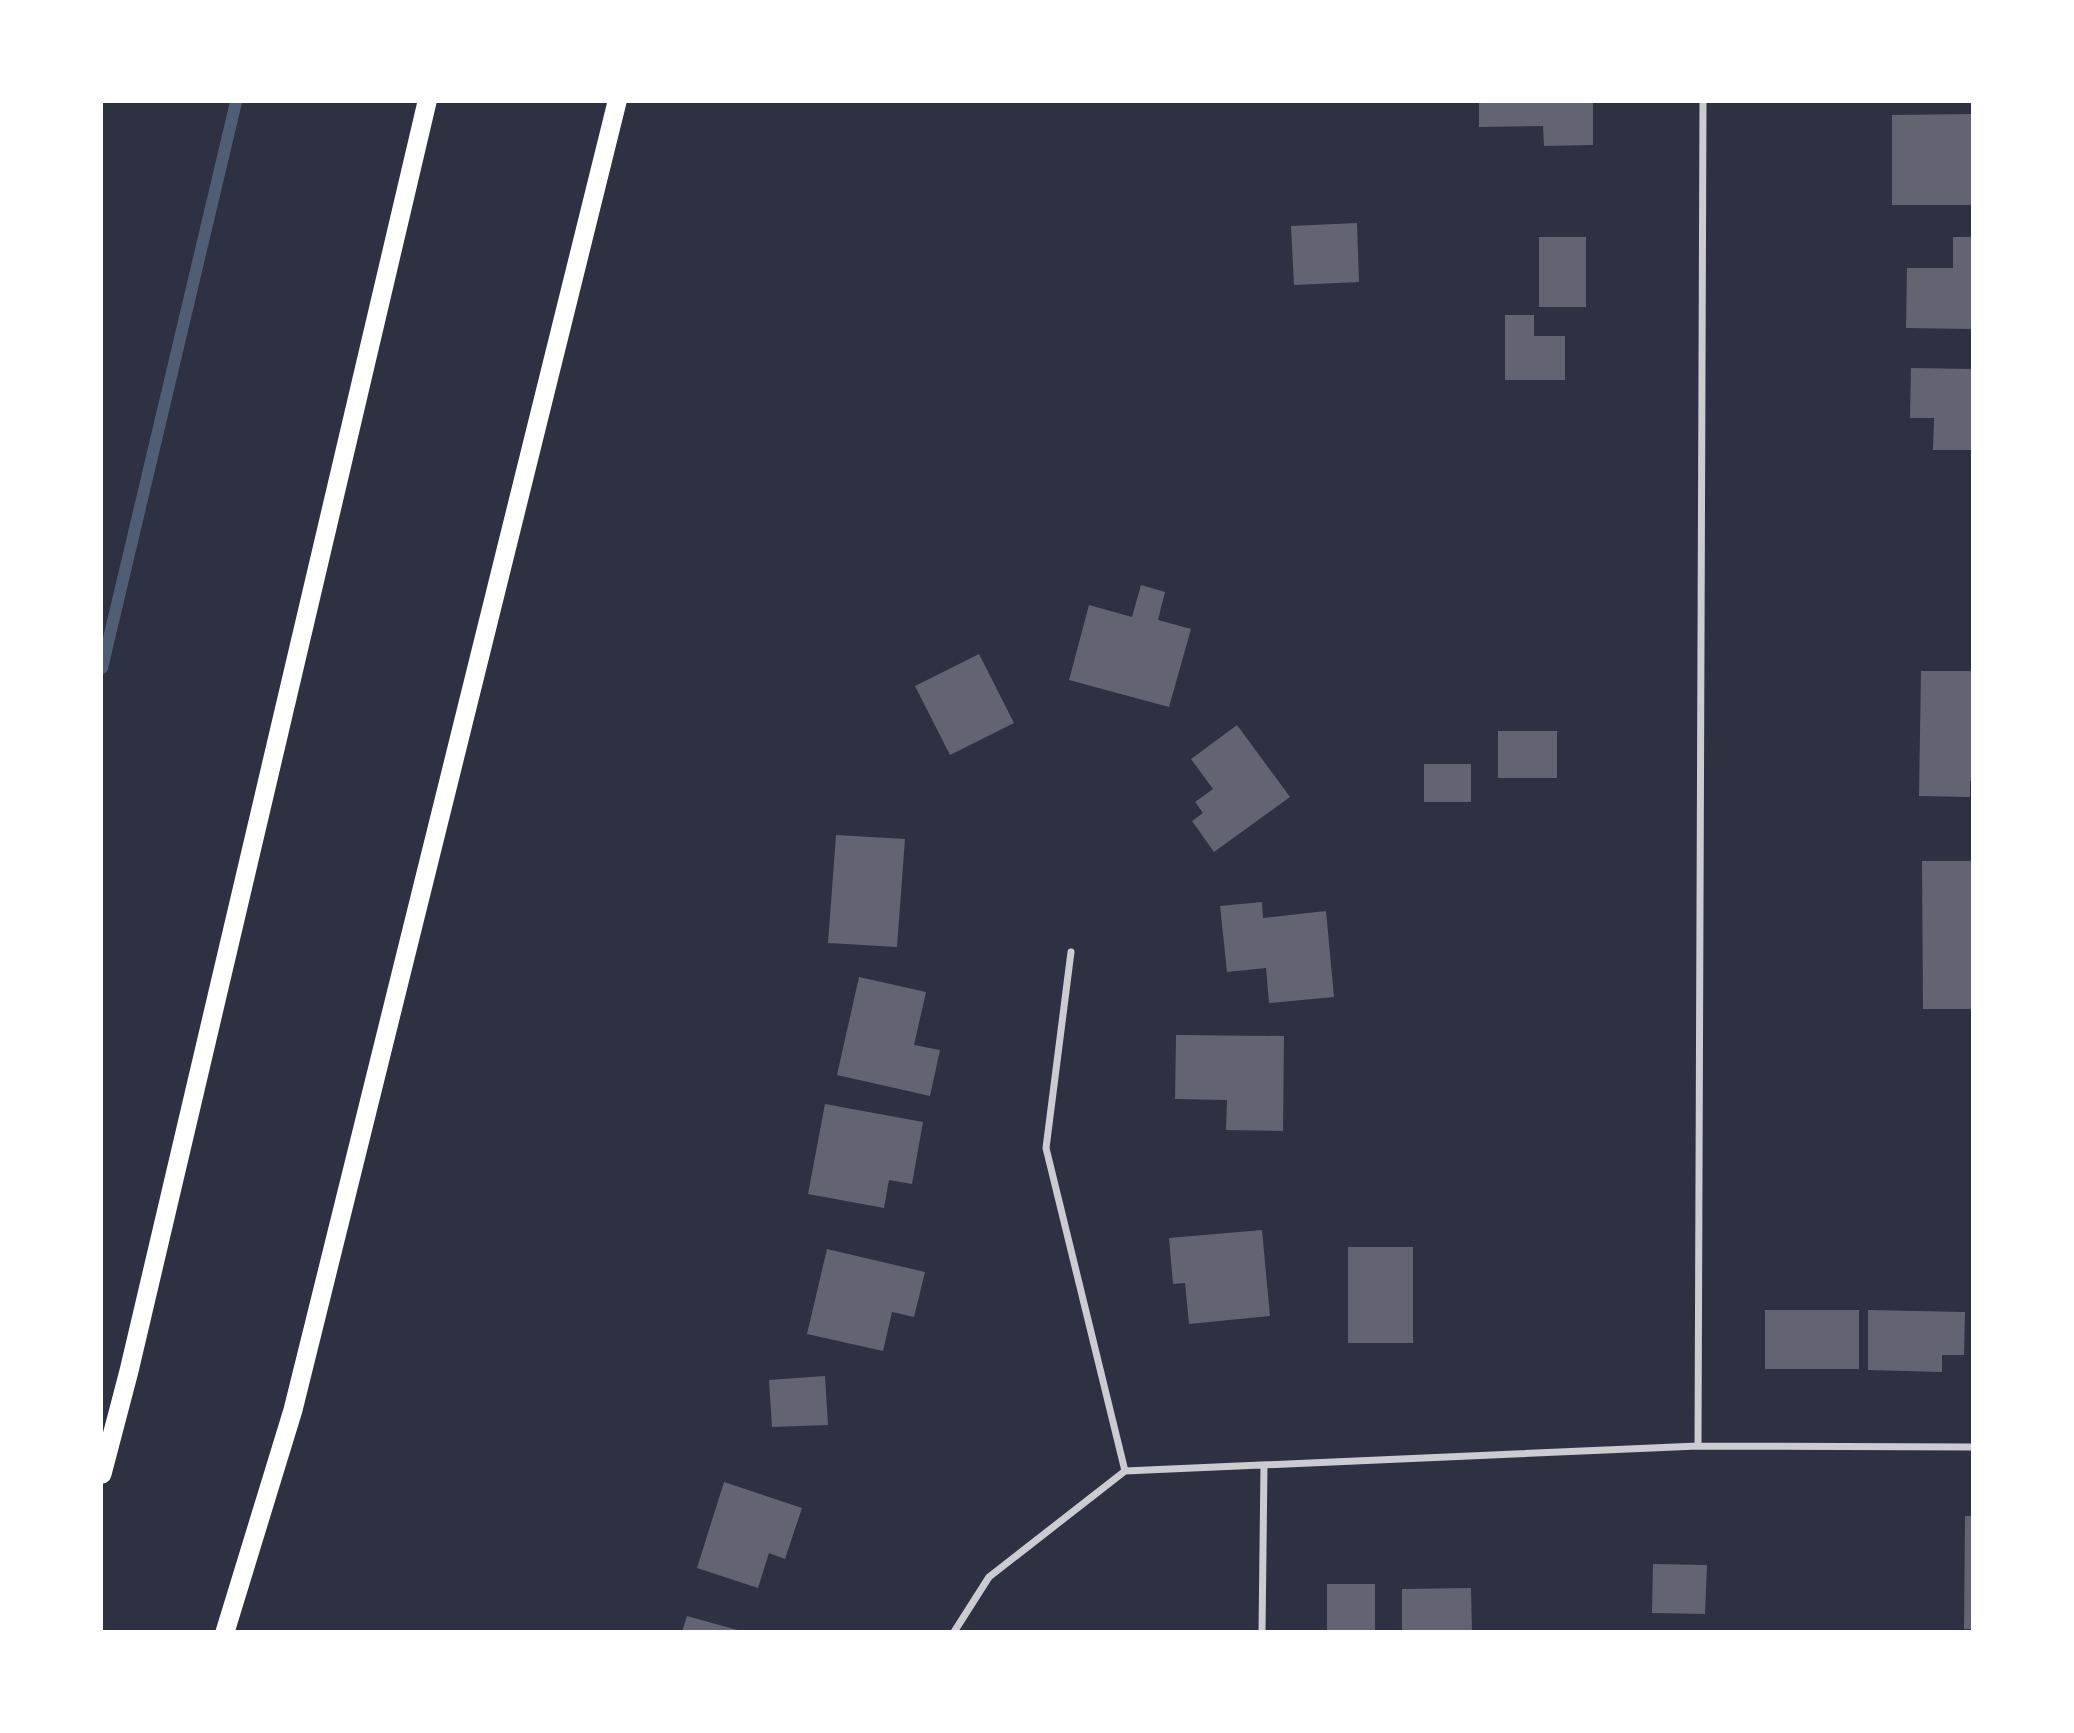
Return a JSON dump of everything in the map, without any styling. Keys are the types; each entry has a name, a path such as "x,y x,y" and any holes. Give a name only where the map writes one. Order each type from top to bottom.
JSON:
{"highway":[{"path":"102,1474 129,1371 427,102"},
{"path":"225,1632 293,1410 617,102"}],"street":[{"path":"1698,1446 1703,102"},
{"path":"1071,952 1046,1148 1125,1471"},
{"path":"954,1632 989,1577 1125,1471 1698,1446 1972,1447"},
{"path":"1262,1632 1264,1465"}],"building":[{"path":"1479,102 1593,102 1593,145 1544,146 1543,126 1479,127"},
{"path":"1972,114 1972,205 1892,205 1892,115"},
{"path":"1357,223 1359,282 1294,285 1291,226"},
{"path":"1539,237 1586,237 1586,307 1539,307"},
{"path":"1953,237 1972,237 1972,329 1906,328 1907,268 1953,268"},
{"path":"1505,315 1534,315 1534,336 1565,336 1565,380 1505,380"},
{"path":"1911,368 1972,369 1972,450 1933,450 1934,418 1910,418"},
{"path":"1141,585 1165,592 1158,620 1191,629 1169,707 1069,680 1089,605 1132,617"},
{"path":"979,654 1014,723 950,755 915,686"},
{"path":"1921,671 1972,671 1970,797 1919,796"},
{"path":"1237,725 1290,797 1214,852 1192,821 1203,813 1195,802 1213,789 1191,759"},
{"path":"1498,731 1557,731 1557,778 1498,778"},
{"path":"1424,764 1471,764 1471,802 1424,802"},
{"path":"836,835 905,839 897,947 828,943"},
{"path":"1922,861 1972,861 1972,1009 1923,1009"},
{"path":"1262,902 1263,918 1326,911 1334,997 1269,1003 1266,968 1227,972 1220,906"},
{"path":"859,977 926,992 914,1045 940,1050 930,1096 837,1075"},
{"path":"1176,1035 1284,1036 1283,1131 1226,1130 1227,1100 1175,1099"},
{"path":"825,1104 923,1122 912,1184 889,1180 884,1208 808,1194"},
{"path":"1262,1230 1270,1316 1189,1324 1185,1283 1173,1284 1169,1238"},
{"path":"1348,1247 1413,1247 1413,1343 1348,1343"},
{"path":"827,1249 925,1272 914,1317 892,1312 883,1351 807,1334"},
{"path":"1765,1310 1859,1310 1859,1369 1765,1369"},
{"path":"1868,1310 1965,1312 1964,1355 1942,1355 1942,1372 1868,1370"},
{"path":"825,1376 828,1425 772,1427 769,1380"},
{"path":"724,1482 802,1508 785,1559 769,1553 758,1588 697,1568"},
{"path":"1965,1516 1972,1516 1972,1629 1964,1629"},
{"path":"1653,1564 1707,1565 1705,1614 1652,1613"},
{"path":"1327,1584 1375,1584 1375,1632 1327,1632"},
{"path":"1471,1588 1472,1632 1402,1632 1402,1589"},
{"path":"687,1616 741,1631 741,1632 682,1632"}],"waterway":[{"path":"102,668 236,102"}]}
